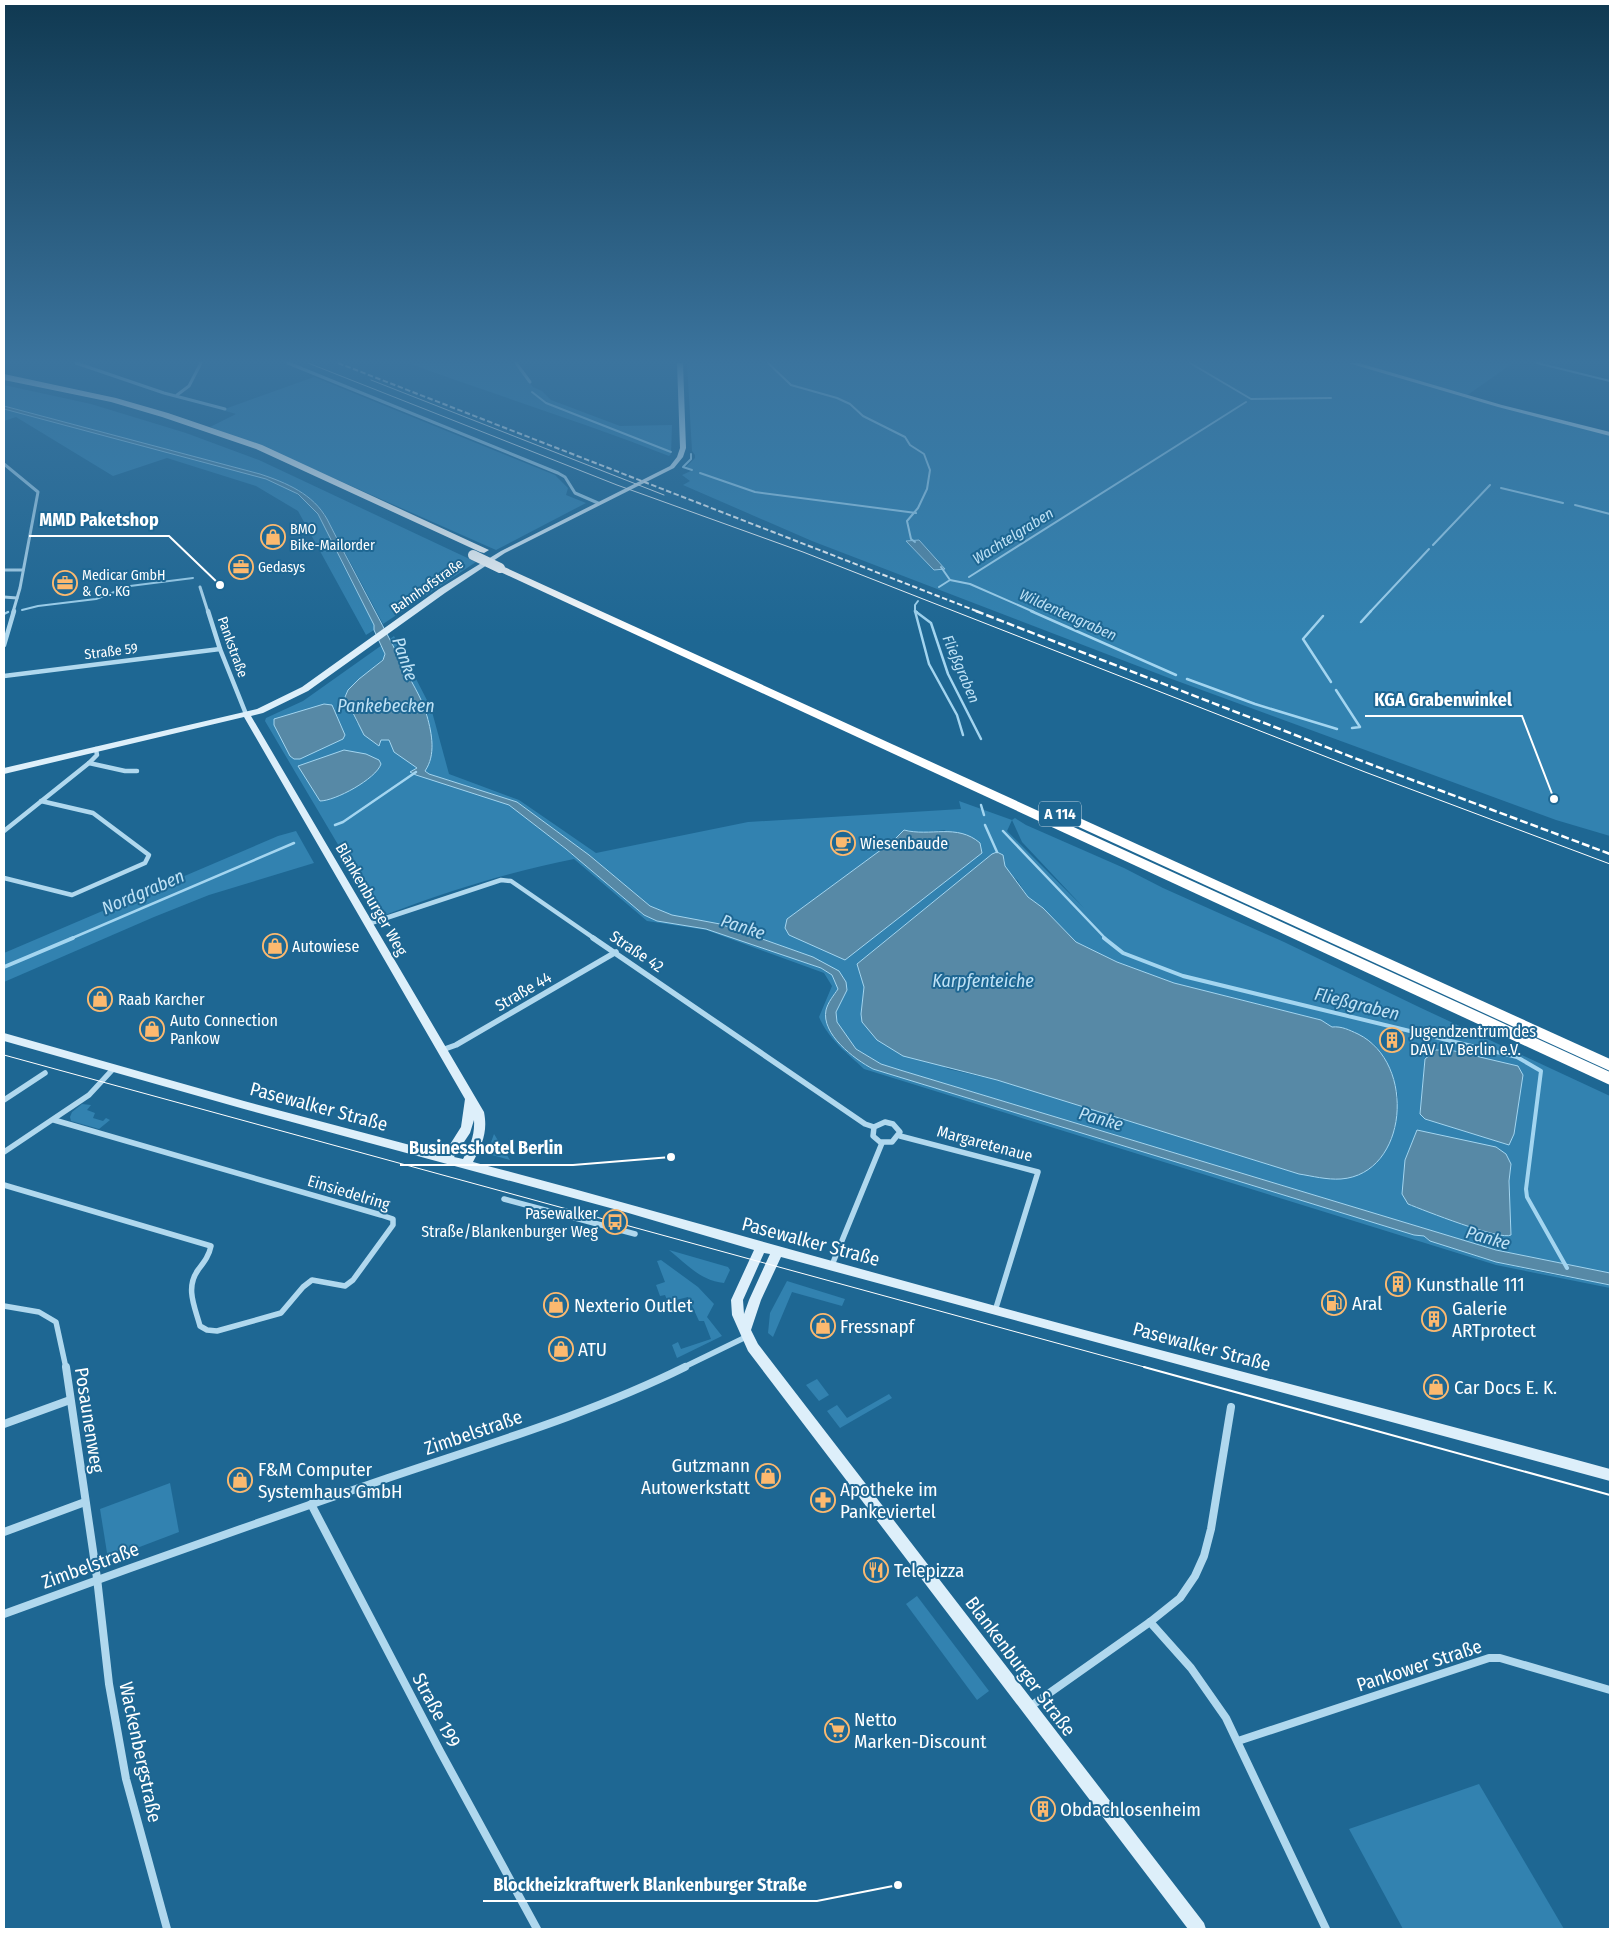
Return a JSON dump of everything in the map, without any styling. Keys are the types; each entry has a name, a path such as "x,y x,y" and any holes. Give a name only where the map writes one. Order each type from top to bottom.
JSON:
{"highway":[{"name":"A 114","path":"256,453 295,470 473,556 506,565 1610,1065"},
{"name":"A 114","path":"273,453 484,550 506,565 1610,1079"}],"main road":[{"name":"Bahnhofstraße","path":"4,771 268,708 295,694 479,567 516,545 598,502 665,471 672,466 681,453"},
{"name":"Blankenburger Weg","path":"246,714 469,1100 478,1112 481,1125 477,1144 465,1165"},
{"name":"Pasewalker Straße","path":"4,1037 114,1067 199,1093 625,1207 995,1311 1610,1475"},
{"path":"446,1160 468,1126 470,1116 469,1100"},
{"name":"Blankenburger Straße","path":"761,1246 737,1300 738,1315 762,1361 1198,1929"},
{"path":"747,1332 755,1300 778,1251"}],"street":[{"path":"509,453 558,473 565,477 575,493 598,502"},
{"path":"4,464 38,492 17,598 4,645"},
{"path":"4,570 23,570"},
{"name":"Pankstraße","path":"200,587 220,648 246,714"},
{"path":"4,597 17,598"},
{"name":"Straße 59","path":"4,676 220,648"},
{"path":"4,831 89,763 97,755 96,749"},
{"path":"89,763 125,771 137,771"},
{"path":"4,878 72,895 145,863 148,855 93,813 41,801"},
{"name":"Straße 42","path":"367,924 482,886 506,880 511,881 865,1124 874,1127"},
{"name":"Straße 44","path":"441,1051 616,952"},
{"path":"4,1152 89,1095 114,1067"},
{"path":"4,1099 45,1073"},
{"name":"Einsiedelring","path":"4,1185 211,1246 210,1255 194,1274 191,1282 200,1326 206,1330 217,1331 281,1312 289,1306 304,1285 312,1280 346,1286 353,1280 393,1225 393,1219 381,1215 54,1120"},
{"name":"Margaretenaue","path":"874,1127 881,1123 889,1123 899,1129 900,1136 1038,1172 995,1311"},
{"path":"874,1127 873,1136 882,1143 891,1143 900,1136"},
{"path":"832,1265 882,1143"},
{"path":"504,1199 634,1234"},
{"name":"Posaunenweg","path":"4,1306 37,1312 48,1316 56,1322 62,1349 98,1578"},
{"name":"Zimbelstraße","path":"4,1614 98,1578 564,1418 659,1380 747,1332"},
{"path":"4,1424 70,1400"},
{"path":"1028,1708 1150,1622 1180,1598 1195,1576 1204,1556 1212,1529 1232,1407"},
{"path":"4,1532 85,1502"},
{"name":"Straße 199","path":"311,1504 440,1751 537,1929"},
{"name":"Wackenbergstraße","path":"98,1578 109,1684 126,1779 167,1929"},
{"path":"1150,1622 1191,1668 1226,1718 1326,1929"},
{"name":"Pankower Straße","path":"1238,1740 1489,1658 1500,1658 1610,1690"}],"shaded area":[{"path":"76,453 171,453 257,476 287,487 313,506 334,542 374,625 374,630 366,635 298,511 256,486 167,458 113,476"},
{"path":"182,453 241,453 259,460 476,562 383,624 324,513 303,494 260,474"},
{"path":"277,453 501,453 555,475 568,488 566,495 586,503 496,550"},
{"path":"694,453 1610,453 1610,836 1556,820 1169,678 812,541 683,485 690,481 682,475 693,470 686,467 695,458"},
{"path":"394,636 431,708 449,774 519,800 596,853 748,822 961,809 959,801 1012,820 1015,818 1026,825 1284,942 1610,1096 1610,1273 1496,1250 881,1064 856,1049 837,1022 836,1012 847,990 813,957 720,924 672,915 650,906 589,855 517,802 429,774 425,770 430,728 427,713 390,639","holes":["1012,820 1022,842 1084,908 1007,831","904,830 916,833 946,830 787,919 893,841","997,852 1005,861 1005,866 1011,875 1017,880 1028,897 1043,908 1076,942 1117,962 1174,983 1321,1020 1332,1027 1349,1030 1376,1046 1391,1070 1398,1096 1395,1129 1381,1157 1364,1171 1299,1174 997,1080 948,1069 862,1022 864,987 857,964 992,854","1425,1059 1509,1145 1425,1119 1420,1114","1417,1130 1511,1164 1509,1181 1511,1235 1493,1234 1408,1204 1405,1160"]},
{"path":"382,645 385,657 348,690 345,697 357,723 380,745 381,740 389,740 417,768 411,772 509,805 566,849 644,915 657,921 706,929 821,968 832,975 838,989 831,999 827,1026 847,1052 873,1069 1414,1235 1429,1237 1472,1255 1531,1270 1610,1285 1610,1288 1496,1265 864,1069 833,1039 819,1017 832,986 824,973 706,930 647,921 574,859 502,876 455,890 385,915 379,914 265,721 266,718 303,701"},
{"path":"296,831 314,863 209,895 4,982 4,953 278,836"},
{"path":"82,1104 91,1105 87,1110 95,1113 93,1118 103,1121 106,1118 110,1120 99,1129 71,1121 72,1112"},
{"path":"494,1134 510,1160 492,1155 490,1145"},
{"path":"669,1250 728,1267 730,1270 724,1283 708,1279 694,1271"},
{"path":"661,1260 698,1287 714,1304 707,1317 722,1336 677,1358 672,1345 678,1342 681,1349 711,1339 704,1321 699,1321 688,1297 668,1302 665,1295 660,1296 656,1285 665,1282 657,1261"},
{"path":"787,1281 845,1299 842,1306 792,1292 773,1337 768,1333 770,1313"},
{"path":"817,1379 829,1395 819,1401 806,1385"},
{"path":"889,1394 892,1398 840,1428 827,1411 837,1405 847,1418"},
{"path":"170,1483 179,1532 108,1559 100,1509"},
{"path":"917,1596 989,1691 977,1700 906,1604"},
{"path":"1479,1784 1564,1929 1403,1929 1349,1829"}],"water":[{"name":"Pankebecken","path":"169,453 182,453 280,481 307,496 321,510 425,709 429,723 432,751 425,771 429,774 517,802 589,855 650,906 672,915 720,924 813,957 839,971 846,982 847,990 836,1012 837,1022 856,1049 881,1064 1496,1250 1610,1273 1610,1285 1496,1262 1430,1241 1424,1236 1414,1235 873,1069 848,1052 834,1037 829,1028 826,1010 838,989 832,975 821,968 706,929 657,921 644,915 566,849 509,805 416,775 410,772 417,768 394,752 389,740 381,740 379,746 364,735 345,697 348,690 359,679 383,660 385,654 374,630 374,625 318,514 298,494 266,479"},
{"path":"919,540 945,569 934,570 906,541"},
{"path":"324,704 332,705 345,735 343,739 300,759 294,759 290,756 274,725 274,719"},
{"path":"344,750 366,754 379,760 381,764 378,770 354,788 335,797 320,801 298,766"},
{"path":"904,830 962,834 980,843 982,853 845,960 789,935 785,928 787,919 893,841"},
{"name":"Karpfenteiche","path":"997,852 1003,855 1005,866 1028,897 1043,908 1076,942 1117,962 1174,983 1321,1020 1332,1027 1342,1028 1358,1034 1377,1048 1390,1068 1396,1091 1397,1116 1391,1139 1380,1158 1363,1173 1341,1179 1299,1174 997,1080 903,1056 877,1040 862,1022 864,987 857,964 992,854"},
{"path":"1436,1050 1450,1050 1518,1066 1523,1075 1514,1134 1509,1145 1425,1119 1420,1114 1425,1059"},
{"path":"1417,1130 1496,1147 1506,1154 1511,1164 1509,1181 1511,1235 1493,1234 1408,1204 1402,1194 1405,1160"}],"waterway":[{"name":"Fließgraben","path":"914,513 927,489 930,470 923,453"},
{"name":"Wachtelgraben","path":"969,577 1165,453"},
{"path":"691,454 691,459 683,467 692,470"},
{"path":"700,473 755,492 914,513"},
{"name":"Wildentengraben","path":"1433,545 1490,485"},
{"name":"Wildentengraben","path":"1501,488 1563,503"},
{"name":"Wildentengraben","path":"1575,505 1610,514"},
{"name":"Fließgraben","path":"914,513 907,521 911,539 915,542"},
{"name":"Wildentengraben","path":"1370,612 1429,549"},
{"name":"Fließgraben","path":"941,567 950,580"},
{"path":"22,610 38,606 96,599 130,586 193,578"},
{"name":"Fließgraben","path":"939,587 950,580"},
{"name":"Wildentengraben","path":"950,580 970,584 1034,612"},
{"name":"Fließgraben","path":"915,611 915,605 918,601"},
{"name":"Fließgraben","path":"915,611 931,623 948,674 981,739"},
{"name":"Fließgraben","path":"915,611 929,664 957,715 963,735"},
{"name":"Wildentengraben","path":"1031,611 1176,675"},
{"name":"Wildentengraben","path":"1361,622 1371,611"},
{"path":"4,614 8,612"},
{"name":"Wildentengraben","path":"1323,616 1303,639 1331,682"},
{"path":"1187,679 1255,704 1337,729"},
{"name":"Wildentengraben","path":"1336,690 1360,727 1352,728"},
{"name":"Nordgraben","path":"335,825 343,822 416,772"},
{"name":"Fließgraben","path":"981,805 984,815"},
{"path":"985,825 997,852"},
{"name":"Fließgraben","path":"1003,831 1106,939"},
{"name":"Nordgraben","path":"70,939 294,843"},
{"name":"Nordgraben","path":"4,967 73,938"},
{"name":"Fließgraben","path":"1104,938 1123,953 1183,976 1517,1057 1541,1071 1526,1189 1527,1197 1567,1268"}],"tram line":[{"path":"536,453 617,485 803,552 1365,772 1610,864"},
{"path":"558,453 664,495"},
{"path":"4,1055 1148,1368"},
{"path":"1144,1367 1610,1495"}],"railway":[{"path":"570,453 979,612"},
{"path":"976,611 1375,766 1610,854"}],"place":[{"name":"BMO Bike-Mailorder","path":"273,537"},
{"name":"Gedasys","path":"241,567"},
{"name":"Medicar GmbH & Co. KG","path":"65,583"},
{"name":"MMD Paketshop","path":"220,585"},
{"name":"KGA Grabenwinkel","path":"1554,799"},
{"name":"Wiesenbaude","path":"843,843"},
{"name":"Autowiese","path":"275,946"},
{"name":"Raab Karcher","path":"100,999"},
{"name":"Auto Connection Pankow","path":"152,1029"},
{"name":"Jugendzentrum des DAV LV Berlin e.V.","path":"1392,1040"},
{"name":"Businesshotel Berlin","path":"671,1157"},
{"name":"Pasewalker Straße/Blankenburger Weg","path":"615,1222"},
{"name":"Kunsthalle 111","path":"1398,1284"},
{"name":"Aral","path":"1334,1303"},
{"name":"Nexterio Outlet","path":"556,1305"},
{"name":"Galerie ARTprotect","path":"1434,1319"},
{"name":"Fressnapf","path":"823,1326"},
{"name":"ATU","path":"561,1349"},
{"name":"Car Docs E. K.","path":"1436,1387"},
{"name":"Gutzmann Autowerkstatt","path":"768,1476"},
{"name":"F&M Computer Systemhaus GmbH","path":"240,1480"},
{"name":"Apotheke im Pankeviertel","path":"823,1500"},
{"name":"Telepizza","path":"876,1570"},
{"name":"Netto Marken-Discount","path":"837,1730"},
{"name":"Obdachlosenheim","path":"1043,1809"},
{"name":"Blockheizkraftwerk Blankenburger Straße","path":"898,1885"}],"water label":[{"name":"Panke","path":"405,659"},
{"name":"Panke","path":"743,927"},
{"name":"Panke","path":"1101,1119"},
{"name":"Panke","path":"1488,1238"}]}
